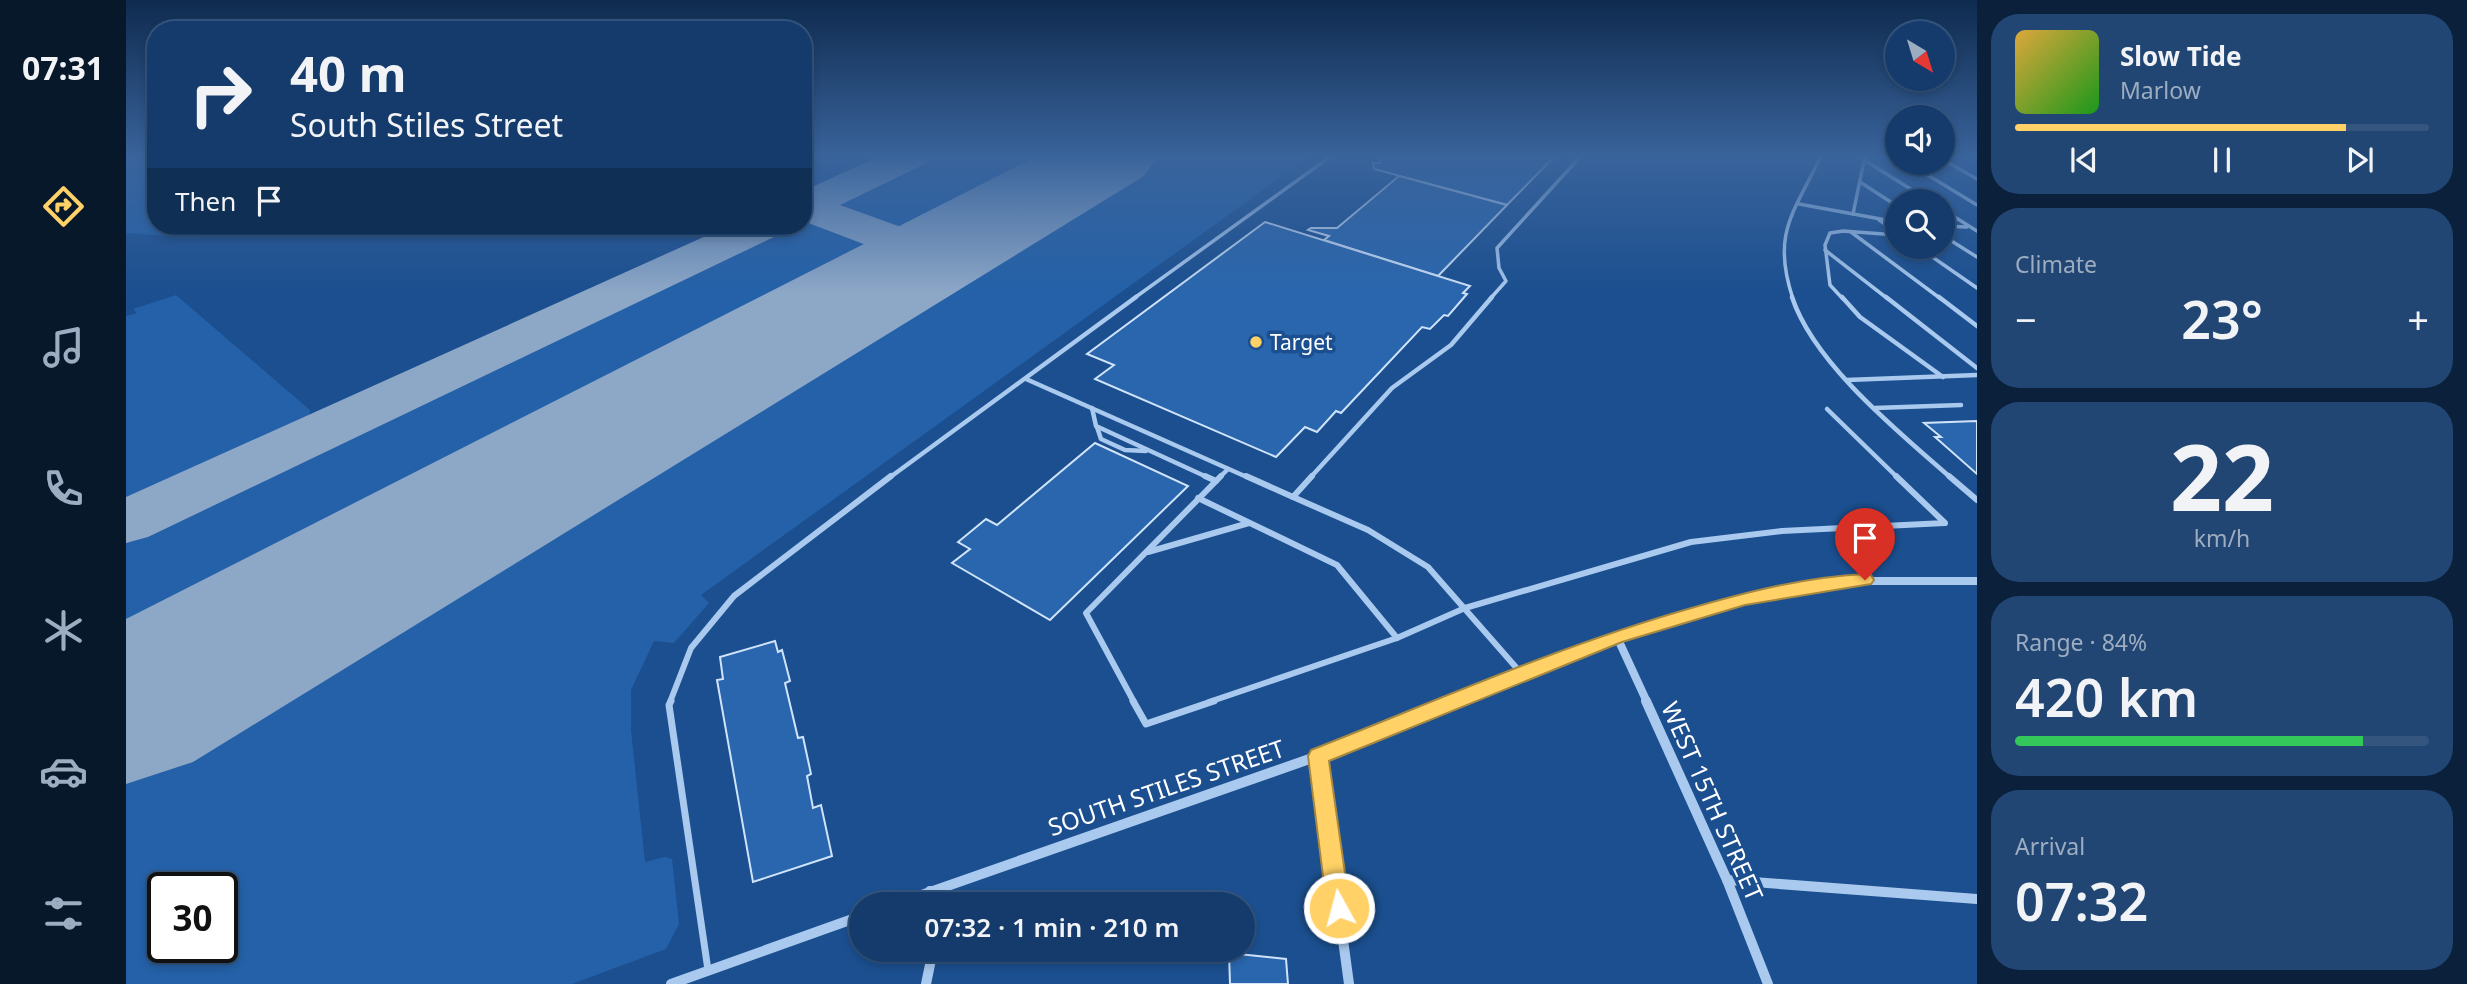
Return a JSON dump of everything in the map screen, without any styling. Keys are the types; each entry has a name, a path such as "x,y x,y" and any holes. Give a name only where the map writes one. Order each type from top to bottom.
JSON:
{"street":[{"name":"SOUTH STILES STREET","path":"930,891 1318,756 1617,636 1745,599 1844,581 1977,581"},
{"name":"WEST 15TH STREET","path":"1617,636 1727,880 1768,984"},
{"path":"1318,756 1349,984"},
{"path":"1727,880 1974,899"},
{"path":"671,984 849,920"},
{"path":"926,984 931,962"}],"lane":[{"path":"708,970 669,705 691,648 734,596 925,450 1268,202"},
{"path":"1293,497 1392,388 1451,345 1506,281 1499,268 1497,248 1539,202"},
{"path":"1853,214 1856,202"},
{"path":"1885,220 1799,204 1784,235 1785,280 1800,321 1830,362 1875,408 1977,500"},
{"path":"1955,217 1970,227"},
{"path":"1877,218 1885,224"},
{"path":"1955,226 1977,229"},
{"path":"1850,232 1977,326"},
{"path":"1885,233 1830,233 1825,250 1829,285 1860,317 1943,377"},
{"path":"1955,243 1977,257"},
{"path":"1825,250 1977,368"},
{"path":"1935,259 1977,288"},
{"path":"1847,380 1977,375"},
{"path":"1026,379 1368,530 1428,567 1521,673"},
{"path":"1875,408 1961,405"},
{"path":"1091,408 1101,439 1125,450 1149,451"},
{"path":"1228,469 1086,612 1146,724 1397,638 1465,608 1691,542 1783,531 1945,523 1827,409"},
{"path":"1096,426 1216,481"},
{"path":"1198,498 1337,565 1397,638"},
{"path":"1145,553 1250,523"},
{"path":"1974,899 1977,909"}],"shaded area":[{"path":"126,202 147,202 147,235 126,233"},
{"path":"842,202 973,202 913,234 896,233 845,211"},
{"path":"1082,202 1246,202 701,595 709,603 674,643 654,641 631,690 631,730 645,862 665,857 672,859 679,924 666,949 572,984 126,984 126,765"},
{"path":"812,223 828,224 884,248 126,652 126,536 761,235 812,235"},
{"path":"153,235 198,235 193,238"},
{"path":"176,295 310,410 308,422 294,438 126,515 126,316 137,313 133,309"}],"building":[{"path":"1368,202 1496,202 1507,205 1438,276 1324,240 1329,236 1308,230 1337,228"},
{"name":"Target","path":"1265,222 1470,286 1463,293 1467,294 1448,316 1444,315 1430,329 1422,327 1341,413 1336,411 1317,432 1305,427 1276,457 1095,379 1114,365 1087,354"},
{"path":"1977,421 1977,474 1935,437 1941,437 1924,423"},
{"path":"1095,443 1188,486 1050,620 952,563 970,549 958,542 986,519 997,525"},
{"path":"775,641 778,652 782,650 790,681 785,683 798,738 803,737 811,774 807,776 813,808 821,805 832,856 753,882 717,680 723,679 720,657"},
{"path":"1255,956 1286,959 1288,984 1230,984 1229,962 1255,962"}],"taxiway":[{"path":"812,210 935,255"},
{"path":"126,522 744,235"}],"runway":[{"path":"126,707 1029,202"}],"place":[{"name":"Target","path":"1256,342"}],"route":[{"path":"1339,908 1318,756 1617,636 1745,599 1844,581 1865,580"}]}
